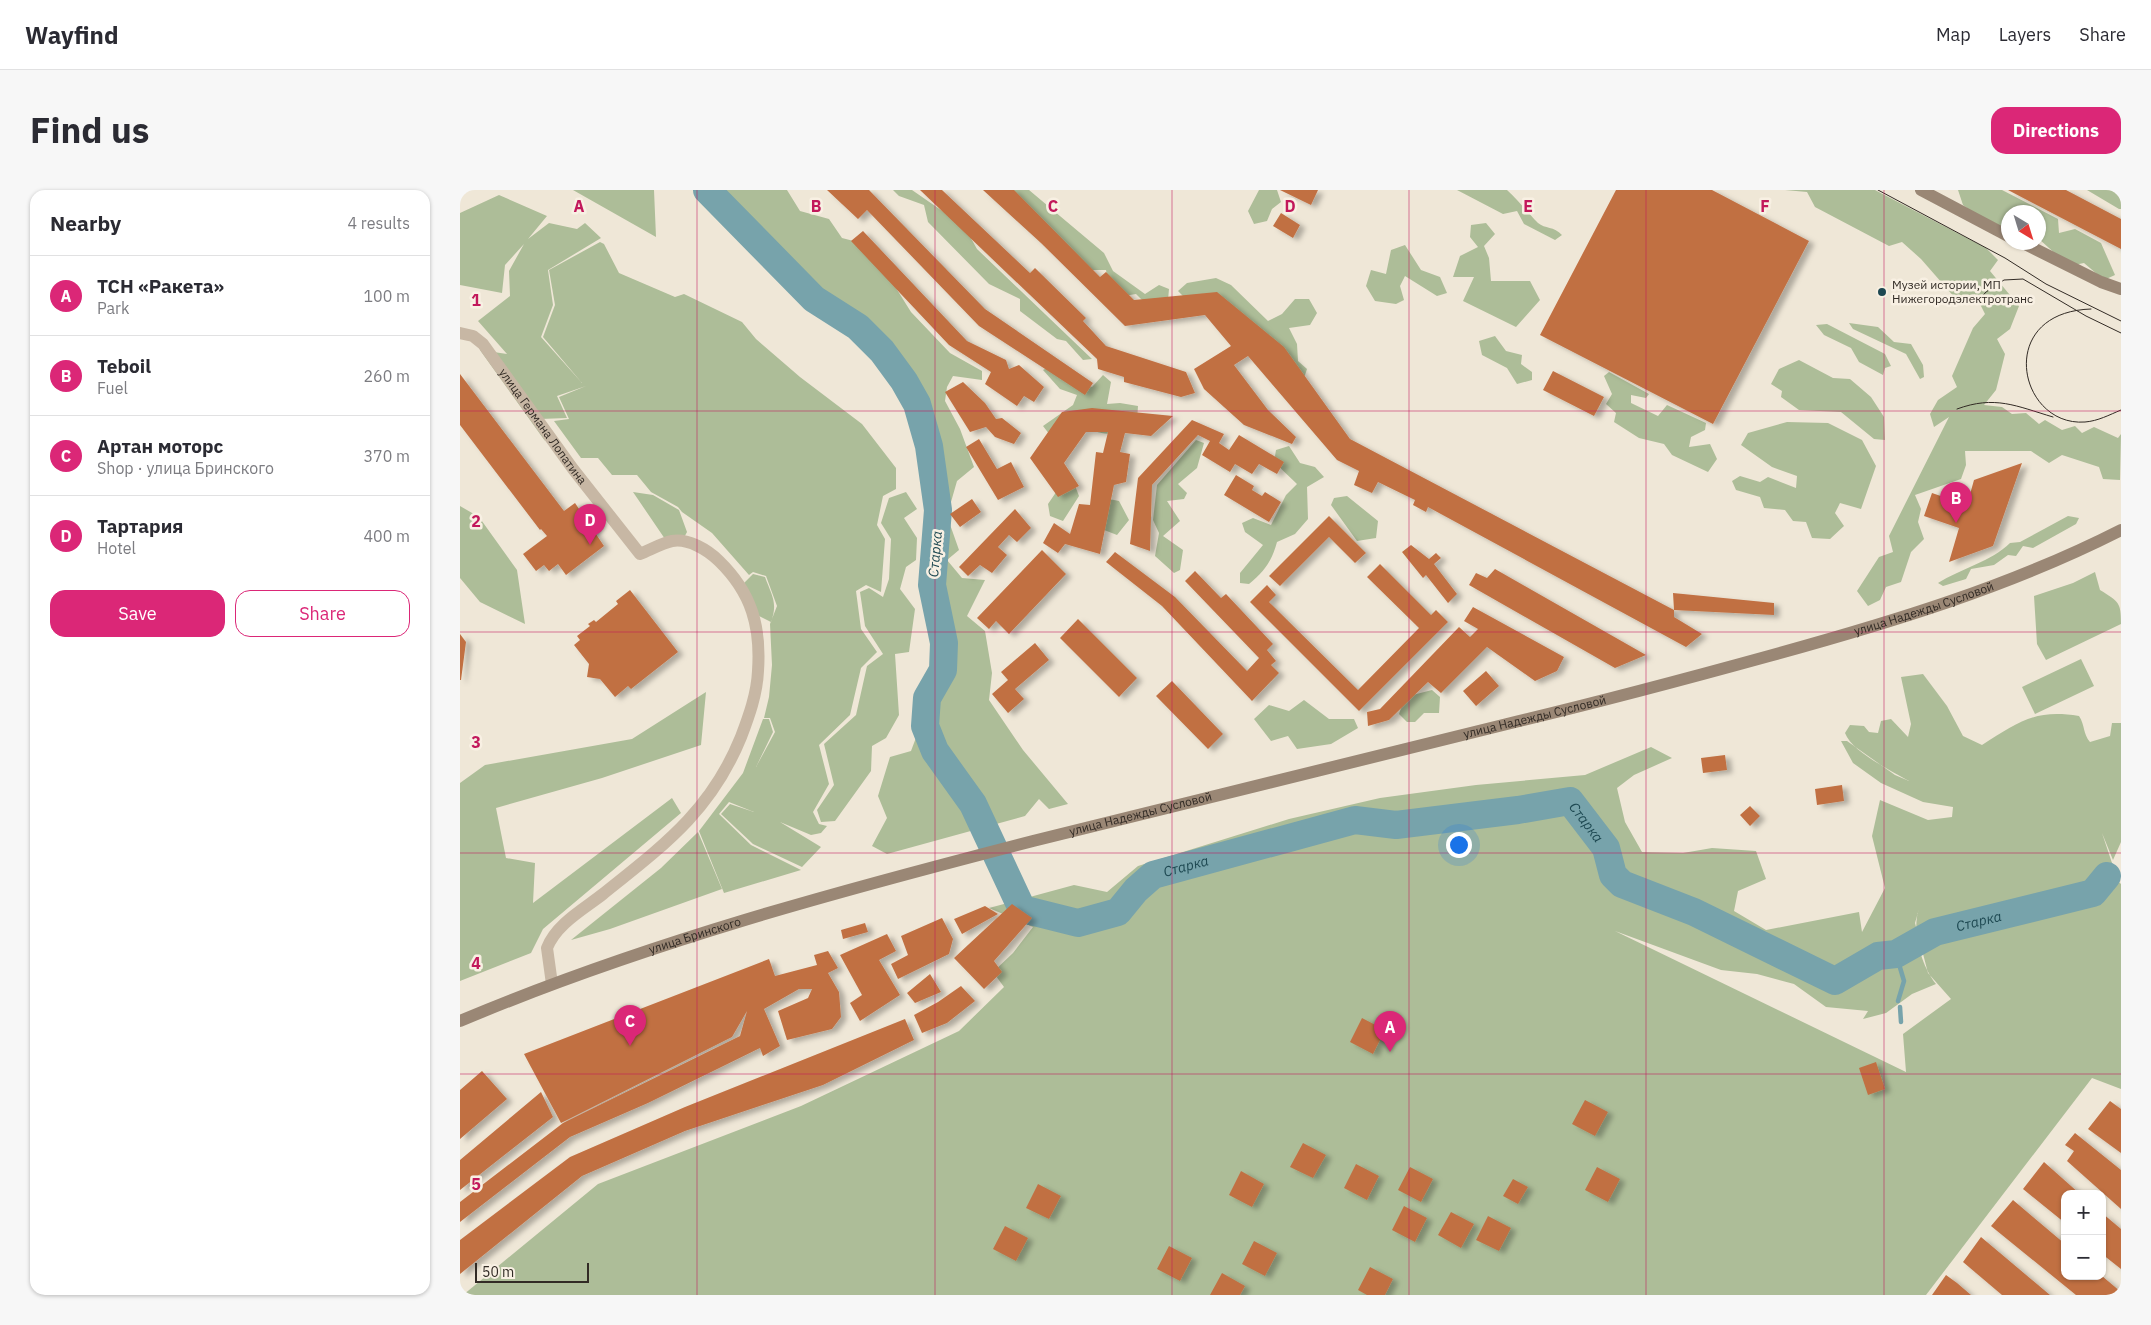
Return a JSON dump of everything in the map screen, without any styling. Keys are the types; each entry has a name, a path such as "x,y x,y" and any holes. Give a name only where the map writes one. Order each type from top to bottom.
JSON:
{"main road":[{"path":"1921,190 2001,232"},
{"path":"2037,250 2101,282 2121,289"},
{"name":"улица Надежды Сусловой","path":"935,866 1580,706 1833,638 1974,594 2038,568 2121,530"},
{"name":"улица Бринского","path":"460,1021 552,984 717,928 935,866"}],"street":[{"name":"улица Германа Лопатина","path":"460,333 473,336 483,344 572,468 640,554 672,541 691,544 706,550 720,561 744,593 754,614 758,631 758,678 754,700 730,765 712,793 692,818 655,852 560,928 547,948 552,984"}],"green space":[{"path":"573,190 654,190 656,237"},
{"path":"695,190 787,190 800,211 829,219 842,238 869,245 911,312 950,353 982,371 982,380 953,376 947,387 945,401 960,429 974,467 957,481 947,516 959,550 947,560 962,578 985,580 967,616 985,631 992,673 989,700 1023,750 1068,804 1049,809 1039,799 1025,816 887,854 872,846 887,818 878,796 890,757 911,751 920,727 934,643 936,576 941,542 915,424 903,400 887,379 865,339 786,289"},
{"path":"893,190 912,190 964,226 977,249 1092,359 1083,360 1066,341 1057,339 1020,311 1020,299 989,284 928,222 924,205 899,196"},
{"path":"1003,190 1029,190 1104,253 1113,271 1145,294 1159,285 1169,289 1168,300 1152,310 1136,294 1111,298 1106,270 1084,270"},
{"path":"1259,190 1277,190 1281,202 1272,209 1267,221 1254,224 1248,211"},
{"path":"1457,190 1507,190 1538,223 1556,230 1562,235 1555,240 1524,224 1517,211 1503,214"},
{"path":"1785,190 1875,190 1986,248 1998,260 1990,271 2019,306 2010,329 1997,339 2005,354 1996,390 1984,405 2002,407 2012,414 2026,413 2039,424 2045,420 2062,430 2075,426 2082,433 2094,427 2118,438 2121,434 2120,480 2103,479 2099,467 2062,455 2049,463 2031,451 1965,451 1966,465 1961,479 1915,495 1921,509 1918,522 1924,539 1911,552 1901,582 1886,587 1880,600 1868,606 1857,591 1879,557 1893,552 1889,536 1949,417 1934,427 1930,414 1938,400 1957,387 1952,376 1973,328 1985,314 1975,294 1956,299 1921,259 1902,242 1889,246 1815,207 1807,192"},
{"path":"1958,190 2002,190 2031,205 2001,205 2001,229 1992,227 1963,205"},
{"path":"2087,190 2121,190 2121,209 2119,209"},
{"path":"499,195 547,216 528,239 549,223 577,229 585,223 601,238 548,270 553,305 541,337 582,383 543,337 555,305 549,270 600,242 604,244 619,273 675,297 684,294 742,322 756,339 800,377 862,424 896,468 896,489 883,496 877,525 885,539 881,592 866,585 856,591 861,629 877,652 861,668 850,715 819,745 829,784 813,812 819,824 827,826 821,833 811,835 780,822 821,847 802,867 753,844 721,814 730,804 754,812 729,802 719,814 751,845 801,870 724,893 699,831 743,773 763,719 769,719 773,732 756,767 775,732 770,718 764,718 769,697 772,665 770,624 777,606 766,576 753,572 749,575 712,533 682,512 678,507 651,492 637,475 612,475 598,458 581,458 554,421 569,419 559,397 586,386 557,396 567,418 540,419 545,441 480,350 507,354 478,321 510,296 509,271 524,244 505,265 502,293 460,285 460,213"},
{"path":"2046,213 2058,219 2059,233 2075,229 2101,243 2115,275 2104,280 2084,263 2069,266 2046,245"},
{"path":"1486,223 1495,234 1484,246 1489,258 1491,281 1530,281 1540,300 1516,327 1463,301 1474,277 1453,277 1460,256 1478,247 1470,237 1471,225"},
{"path":"1405,245 1421,270 1440,277 1447,293 1437,296 1405,276 1400,286 1404,300 1396,304 1375,301 1366,286 1371,270 1386,274 1391,250"},
{"path":"1216,278 1231,285 1268,321 1282,314 1295,299 1309,299 1317,313 1310,325 1289,328 1297,344 1298,361 1307,369 1302,384 1178,291 1187,283"},
{"path":"1849,323 1878,327 1894,342 1911,344 1923,365 1924,377 1920,379 1906,354 1853,329"},
{"path":"1827,324 1885,354 1891,366 1885,368 1883,375 1859,362 1851,348 1824,335 1816,325"},
{"path":"1495,336 1506,351 1522,355 1521,364 1532,372 1532,380 1517,384 1507,368 1482,355 1479,341"},
{"path":"1799,360 1833,378 1850,379 1871,397 1884,417 1885,440 1874,439 1841,412 1799,410 1781,397 1782,391 1771,384 1779,369"},
{"path":"1051,366 1060,377 1092,387 1103,375 1111,382 1107,404 1120,403 1138,406 1137,420 1121,430 1108,434 1077,424 1053,439 1043,426 1073,405 1077,395 1060,389 1043,370"},
{"path":"1609,372 1649,394 1646,398 1631,395 1631,403 1658,416 1667,405 1706,423 1705,430 1691,437 1689,447 1710,444 1717,459 1708,472 1672,455 1664,444 1639,438 1614,422 1616,413 1606,404 1612,394 1604,376"},
{"path":"1787,422 1828,423 1862,440 1876,466 1861,509 1840,503 1835,513 1844,526 1830,539 1812,538 1806,522 1793,521 1785,510 1764,508 1760,497 1736,490 1732,481 1740,476 1760,482 1768,477 1796,488 1797,476 1772,467 1741,445 1748,433"},
{"path":"1196,440 1204,443 1197,468 1178,484 1187,493 1184,499 1167,501 1180,521 1163,536 1183,550 1180,570 1174,573 1155,556 1159,533 1153,520 1157,485"},
{"path":"1289,446 1300,463 1315,467 1324,477 1307,487 1308,519 1295,534 1277,542 1270,560 1254,580 1249,584 1240,583 1240,573 1263,545 1245,532 1242,523 1253,518 1271,525 1286,495 1297,484 1274,462 1276,450"},
{"path":"1063,482 1074,483 1079,496 1063,521 1050,516 1048,504"},
{"path":"633,492 653,495 679,510 687,532 680,545 665,539"},
{"path":"906,492 917,509 904,518 917,538 916,560 906,567 900,589 915,609 909,652 895,654 899,715 886,738 872,746 871,771 835,821 821,822 817,810 834,785 824,744 856,715 867,666 883,654 865,626 860,592 869,588 883,597 889,579 891,539 881,523 889,498"},
{"path":"1347,496 1378,521 1376,538 1357,541 1331,505 1334,498"},
{"path":"1099,497 1119,501 1129,520 1117,535 1099,528"},
{"path":"460,506 479,517 517,570 525,624 480,602 460,578"},
{"path":"2068,516 2079,518 2076,524 2033,548 2023,546 2016,556 2008,555 1994,565 1971,569 1966,579 1943,586 1938,583 1994,555 2010,543 2020,542"},
{"path":"2095,572 2100,590 2118,603 2121,624 2046,660 2037,644 2034,596 2073,583"},
{"path":"753,574 765,577 770,589 774,604 771,622 757,615 742,585"},
{"path":"2081,659 2094,686 2035,714 2022,687"},
{"path":"1923,674 1947,706 1963,736 1982,745 2017,724 2028,719 2050,714 2079,716 2090,742 2110,736 2112,723 2121,723 2121,842 2113,860 2102,833 2118,881 2121,884 2121,1089 2092,1078 1926,1295 463,1295 598,1184 801,1106 959,1031 1004,987 993,972 1013,953 1033,927 989,908 1074,885 1107,892 1138,866 1289,819 1380,798 1476,785 1585,775 1651,747 1672,758 1634,775 1617,788 1625,822 1642,852 1683,853 1712,848 1756,851 1766,879 1738,891 1734,911 1766,930 1859,912 1862,932 1885,888 1872,836 1880,800 1928,820 1952,817 1953,807 1923,802 1881,783 1853,763 1841,741 1847,741 1855,747 1845,733 1850,725 1864,726 1869,732 1878,733 1881,721 1891,719 1908,737 1911,724 1901,677","holes":["1881,765 1893,772 1909,781 1895,775","1916,928 1927,970 1919,948","1615,931 1721,970 1757,974 1794,984 1826,1007 1868,1011 1863,1019 1886,1013 1912,994 1936,984 1930,976 1951,999 1903,1034 1906,1072"]},
{"path":"1432,690 1440,697 1439,713 1424,713 1415,722 1407,722 1399,714 1405,697"},
{"path":"706,692 701,745 602,778 496,808 506,858 535,863 533,903 672,798 681,813 543,929 531,953 460,981 460,783 485,765 632,739"},
{"path":"1304,700 1329,719 1354,719 1358,728 1331,744 1297,749 1288,736 1271,741 1254,719 1269,705 1289,711"},
{"path":"698,832 722,889 610,929 571,940 661,868"}],"building":[{"path":"827,190 869,190 985,309 1093,383 1085,395 979,326 867,210 858,219"},
{"path":"920,190 942,190 1030,273 1035,268 1086,318 1083,321 1106,346 1186,372 1195,393 1181,397 1124,382 1124,377 1098,369 1097,359"},
{"path":"983,190 1014,190 1100,277 1106,272 1134,300 1217,292 1284,347 1350,439 1674,610 1674,617 1702,634 1686,647 1428,507 1426,512 1413,505 1415,500 1378,482 1372,493 1354,485 1359,471 1337,460 1248,356 1234,365 1268,410 1296,437 1292,444 1244,425 1204,389 1194,369 1231,346 1205,315 1125,326 1041,243"},
{"path":"1280,190 1318,190 1311,205"},
{"path":"1616,190 1712,190 1809,241 1713,424 1540,335"},
{"path":"2008,190 2066,190 2121,219 2121,249 2046,210 2046,205 2037,205"},
{"path":"1281,213 1300,225 1293,238 1273,226"},
{"path":"863,231 967,341 1006,360 1009,369 1019,365 1044,387 1034,402 1024,396 1017,406 985,384 991,372 949,345 851,241"},
{"path":"1553,371 1604,397 1594,416 1543,390"},
{"path":"460,374 564,511 575,503 604,546 566,575 558,564 549,571 544,565 536,571 523,554 547,536 540,530 460,425"},
{"path":"963,382 985,403 996,419 1002,418 1021,433 1014,444 995,437 986,427 970,432 945,392"},
{"path":"1092,408 1173,416 1151,436 1125,433 1120,452 1130,454 1126,482 1114,485 1100,554 1065,544 1058,553 1043,543 1054,523 1070,534 1079,504 1090,505 1096,452 1103,453 1108,432 1086,432 1064,463 1079,486 1058,497 1030,458 1062,412"},
{"path":"1192,420 1224,434 1219,443 1229,450 1239,435 1284,462 1277,474 1259,464 1252,474 1235,464 1230,472 1202,455 1210,441 1198,435 1152,485 1150,551 1130,544 1138,478"},
{"path":"979,439 997,469 1011,462 1024,487 998,500 966,447"},
{"path":"2022,463 1993,546 1949,562 1959,528 1924,516 1932,493 1967,505 1974,480"},
{"path":"1236,475 1254,486 1252,490 1262,496 1265,492 1281,502 1269,522 1224,495"},
{"path":"972,499 981,512 960,527 950,514"},
{"path":"1015,509 1031,528 1017,542 1009,535 998,547 1007,555 992,573 980,565 968,576 959,567"},
{"path":"1329,516 1366,553 1355,563 1329,537 1280,586 1269,576"},
{"path":"1411,545 1429,559 1436,553 1441,558 1434,564 1457,594 1448,603 1426,575 1423,578 1402,552"},
{"path":"1042,550 1066,574 1009,634 996,621 989,629 977,618"},
{"path":"1115,552 1175,597 1247,671 1259,658 1185,581 1195,571 1221,598 1226,594 1273,644 1267,650 1276,661 1271,665 1279,673 1252,701 1162,606 1106,562"},
{"path":"1380,564 1431,615 1436,610 1448,622 1359,711 1250,602 1267,585 1276,595 1269,602 1358,690 1419,628 1367,577"},
{"path":"1495,569 1646,655 1615,668 1469,585 1476,573 1487,578"},
{"path":"630,590 678,652 631,689 628,686 615,697 600,679 587,677 589,664 574,645 580,640 577,636 590,626 588,624 594,620 596,622 618,604 616,601"},
{"path":"1673,593 1774,603 1774,615 1674,610"},
{"path":"1473,607 1564,657 1557,671 1535,681 1487,647 1441,693 1428,682 1389,720 1368,726 1367,712 1380,709 1459,627 1470,637 1478,629 1464,621"},
{"path":"1078,619 1137,678 1119,697 1060,638"},
{"path":"460,634 466,642 461,680 460,680"},
{"path":"1035,643 1049,660 1015,689 1024,699 1008,713 992,694 1008,680 1001,672"},
{"path":"1486,671 1499,686 1476,706 1463,691"},
{"path":"1172,681 1223,734 1208,749 1156,696"},
{"path":"1725,755 1727,770 1703,773 1701,758"},
{"path":"1842,785 1844,801 1817,805 1815,789"},
{"path":"1750,806 1760,816 1750,826 1740,815"},
{"path":"1012,904 1032,918 994,961 1002,972 984,989 954,958"},
{"path":"985,906 998,914 962,934 954,919"},
{"path":"942,918 953,939 949,954 898,979 891,964 908,955 901,936"},
{"path":"865,923 868,932 843,939 841,930"},
{"path":"887,934 896,951 879,960 900,995 860,1021 850,1003 862,995 840,955"},
{"path":"828,951 838,968 828,973 839,992 841,1017 832,1029 787,1040 778,1011 808,998 812,989 799,989 764,1009 780,1046 763,1056 760,1048 648,1103 570,1137 460,1222 460,1202 563,1123 740,1036 747,1011 732,1037 561,1123 524,1054 769,959 775,976 817,965 814,955"},
{"path":"930,974 941,992 915,1003 907,993"},
{"path":"961,986 975,1001 947,1023 922,1033 914,1015 938,1002"},
{"path":"1362,1018 1385,1030 1373,1054 1350,1042"},
{"path":"905,1019 914,1040 823,1085 685,1131 582,1176 460,1274 460,1240 570,1157 685,1107"},
{"path":"1876,1062 1885,1089 1868,1095 1859,1068"},
{"path":"482,1071 507,1099 460,1139 460,1090"},
{"path":"541,1092 553,1117 460,1190 460,1160"},
{"path":"1585,1100 1608,1112 1595,1136 1572,1124"},
{"path":"2110,1101 2121,1109 2121,1153 2088,1129"},
{"path":"2075,1133 2121,1170 2121,1209 2106,1196 2106,1190 2100,1190 2067,1161 2074,1151 2065,1145"},
{"path":"1303,1143 1326,1155 1313,1178 1290,1167"},
{"path":"2044,1162 2076,1190 2061,1190 2061,1220 2023,1189"},
{"path":"1356,1164 1379,1176 1367,1200 1344,1188"},
{"path":"1410,1167 1433,1179 1421,1202 1398,1190"},
{"path":"1597,1167 1620,1179 1608,1202 1585,1190"},
{"path":"1241,1171 1264,1184 1252,1207 1229,1195"},
{"path":"1513,1179 1528,1187 1518,1204 1503,1196"},
{"path":"1038,1184 1061,1196 1049,1219 1026,1208"},
{"path":"2013,1200 2061,1241 2061,1280 2106,1279 2121,1292 2121,1295 2076,1295 1991,1226"},
{"path":"1404,1206 1427,1218 1415,1242 1392,1230"},
{"path":"1451,1212 1474,1224 1461,1248 1438,1235"},
{"path":"1488,1216 1511,1228 1499,1251 1476,1240"},
{"path":"2106,1216 2121,1229 2121,1269 2106,1257"},
{"path":"1005,1226 1028,1238 1016,1261 993,1249"},
{"path":"1981,1237 2050,1295 2002,1295 1963,1262"},
{"path":"1254,1241 1277,1253 1265,1276 1242,1264"},
{"path":"1169,1246 1192,1258 1180,1281 1157,1269"},
{"path":"1370,1267 1393,1279 1385,1295 1367,1295 1358,1290"},
{"path":"1222,1273 1245,1286 1240,1295 1210,1295"},
{"path":"1946,1275 1957,1283 1971,1295 1932,1295"}],"waterway":[{"name":"Старка","path":"707,190 814,299 858,327 882,351 904,381 917,404 929,446 938,510 932,585 944,643 943,670 927,698 925,726 935,751 973,804 1022,909 1078,923 1118,912 1136,890 1153,875 1355,820 1396,825 1518,810 1570,801 1606,848 1613,875 1622,884 1694,912 1835,981 1878,956 1896,954 1935,932 2093,893 2107,876"},
{"path":"1896,954 1904,981 1898,1001"},
{"path":"1900,1007 1901,1022"}],"tram line":[{"path":"1878,190 2005,258 2046,284 2121,321"},
{"path":"1978,301 1986,292 2004,280 2023,279 2086,316 2121,333"},
{"path":"2091,309 2060,315 2040,329 2029,347 2026,368 2032,389 2044,407 2062,419 2085,422 2103,418 2121,410"},
{"path":"1957,409 1994,402 2016,406 2053,417"}],"place":[{"name":"Музей истории, МП Нижегородэлектротранс","path":"1882,292"},
{"name":"Teboil","path":"1956,523"},
{"name":"Тартария","path":"590,545"},
{"name":"Артан моторс","path":"630,1046"},
{"name":"ТСН «Ракета»","path":"1390,1052"}]}
